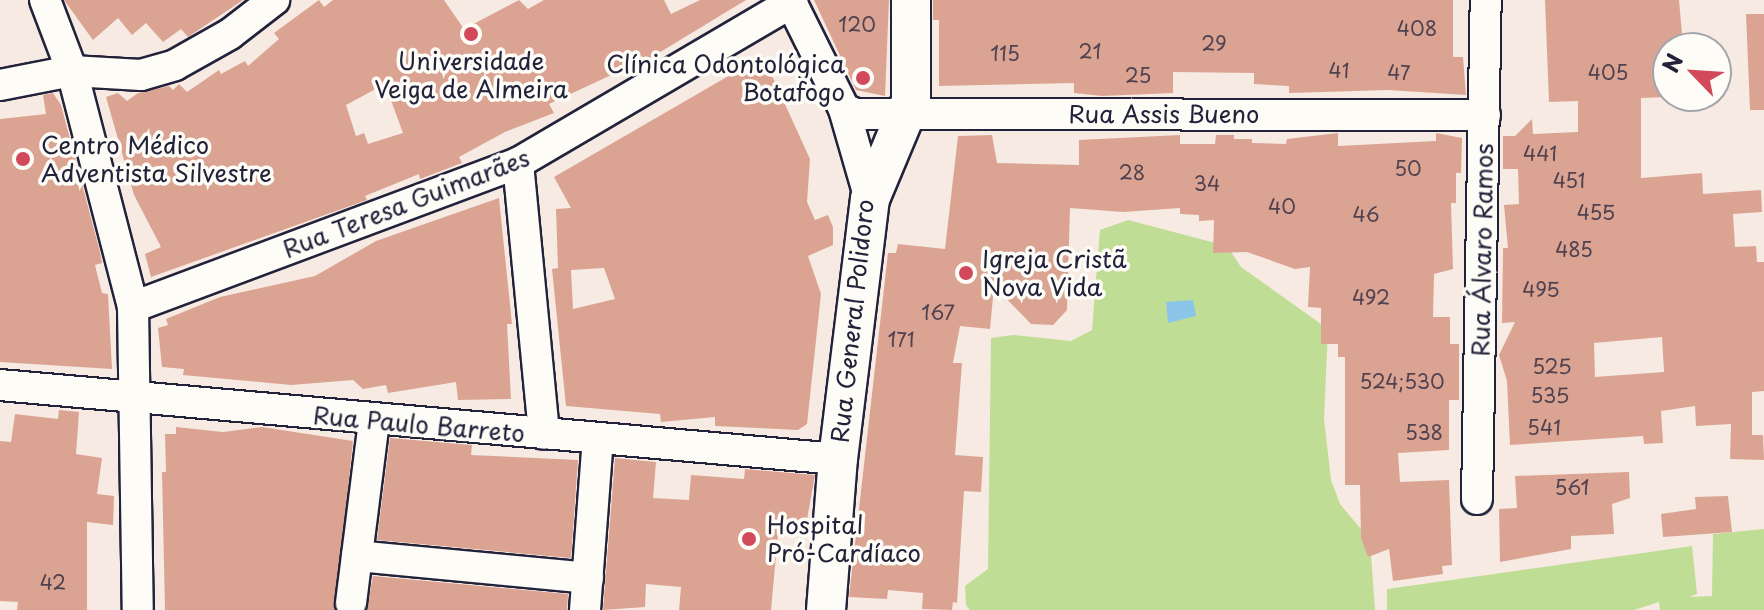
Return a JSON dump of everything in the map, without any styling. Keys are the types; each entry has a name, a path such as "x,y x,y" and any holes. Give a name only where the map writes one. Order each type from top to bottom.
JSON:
{"main road":[{"path":"870,199 909,114 911,0"},
{"name":"Rua General Polidoro","path":"826,610 838,459 870,199"}],"street":[{"path":"45,0 72,71 133,307 138,610"},
{"path":"0,85 72,71 141,75 175,65 230,34 274,0"},
{"name":"Rua Álvaro Ramos","path":"1477,499 1486,0"},
{"name":"Rua General Polidoro","path":"791,1 844,109 870,199"},
{"name":"Rua Teresa Guimarães","path":"133,307 518,163 791,1"},
{"name":"Rua Assis Bueno","path":"844,109 909,114 1485,115"},
{"path":"518,163 544,434"},
{"name":"Rua Paulo Barreto","path":"0,385 838,459"},
{"path":"351,603 374,420"},
{"path":"585,610 598,439"},
{"path":"357,556 588,578"}],"green space":[{"path":"1128,220 1227,246 1241,267 1328,329 1324,419 1331,480 1340,504 1370,540 1375,610 970,610 966,605 965,586 988,569 991,338 1013,335 1071,341 1092,330 1100,230"},
{"path":"1764,529 1764,610 1660,610 1659,602 1634,610 1387,610 1387,589 1692,546 1697,594 1689,597 1712,596 1713,534"}],"water":[{"path":"1193,300 1196,316 1168,323 1166,302"}],"building":[{"path":"64,0 243,0 188,37 181,29 163,42 146,23 132,35 118,18 93,40"},
{"path":"319,0 324,7 333,0 444,0 464,29 519,0 528,9 544,0 664,0 671,14 700,0 746,0 624,74 622,70 549,104 554,113 505,132 459,157 462,163 420,179 419,174 365,196 367,200 151,277 145,254 161,247 134,195 106,97 118,93 127,101 138,93 169,86 173,90 179,84 187,92 219,70 221,74 245,61 248,66 279,39 274,33","holes":["385,84 403,133 368,144 364,133 356,136 346,105"]},
{"path":"814,0 889,0 885,96 856,90"},
{"path":"933,0 1453,0 1453,57 1463,57 1466,95 1388,90 1289,93 1289,86 1254,84 1254,73 1173,72 1173,93 1102,96 1074,93 1074,83 939,86 939,20 933,20"},
{"path":"1545,0 1679,0 1682,32 1652,32 1652,98 1641,98 1641,178 1702,173 1703,194 1761,190 1762,212 1733,214 1735,247 1756,246 1757,262 1764,262 1764,391 1752,392 1752,435 1763,435 1764,460 1730,459 1731,424 1696,426 1695,406 1661,411 1663,443 1644,444 1643,436 1510,445 1507,381 1499,355 1515,322 1502,323 1503,248 1508,248 1504,205 1519,204 1518,169 1503,169 1503,136 1515,136 1532,119 1533,134 1578,132 1578,101 1549,102","holes":["1662,337 1664,372 1595,377 1594,343"]},
{"path":"1746,14 1764,14 1764,110 1750,110"},
{"path":"763,56 810,159 807,202 815,220 828,215 833,227 833,245 808,256 821,294 807,424 798,430 715,426 715,417 661,422 660,414 566,406 552,269 558,268 556,209 571,208 554,177","holes":["604,268 615,299 573,309 571,270"]},
{"path":"53,93 61,105 100,252 102,263 95,265 102,293 108,294 112,369 0,362 0,119 46,114 43,95"},
{"path":"1338,133 1338,146 1436,141 1436,133 1462,138 1461,173 1456,173 1456,203 1451,203 1453,269 1434,274 1433,317 1450,317 1450,344 1459,344 1459,400 1449,400 1449,450 1398,453 1400,482 1449,480 1452,565 1442,566 1443,574 1393,581 1389,549 1368,557 1361,538 1360,485 1345,485 1345,357 1338,357 1338,344 1321,344 1321,308 1308,307 1310,267 1295,269 1247,252 1213,253 1214,220 1199,221 1199,215 1180,214 1180,208 1123,212 1070,208 1067,310 1053,325 1031,324 994,286 990,329 960,326 953,363 962,363 955,455 983,457 981,492 964,491 957,603 953,602 952,610 922,609 923,593 888,590 887,599 849,597 888,253 896,253 898,244 945,249 958,136 992,135 997,163 1079,165 1079,140 1180,135 1180,144 1215,144 1216,135 1234,135 1234,139 1252,139 1252,143 1286,144 1287,139"},
{"path":"499,198 512,324 507,324 511,399 458,400 456,382 388,393 386,385 363,389 353,380 291,385 183,375 184,369 162,367 158,328 168,325 166,319 220,297 315,276 376,241"},
{"path":"59,410 79,412 76,454 102,458 97,494 114,496 113,525 87,522 87,610 17,610 18,602 0,601 0,441 11,442 15,414 58,419"},
{"path":"176,427 223,432 262,427 353,441 335,610 165,610 162,472 166,472 165,434 176,434"},
{"path":"390,438 472,445 471,455 578,460 571,558 377,540"},
{"path":"615,458 656,462 653,498 689,500 691,475 744,479 745,469 815,475 806,525 779,523 771,610 679,610 681,587 646,584 645,607 603,610"},
{"path":"1629,472 1630,498 1612,504 1614,534 1571,536 1571,549 1500,562 1499,509 1517,508 1515,476"},
{"path":"1728,496 1732,532 1663,537 1661,514 1696,509 1695,497"},
{"path":"373,576 568,594 567,610 367,610"}],"place":[{"name":"Universidade Veiga de Almeira","path":"471,34"},
{"name":"Clínica Odontológica Botafogo","path":"863,78"},
{"name":"Centro Médico Adventista Silvestre","path":"23,159"},
{"name":"Igreja Cristã Nova Vida","path":"966,273"},
{"name":"Hospital Pró-Cardíaco","path":"749,539"}]}
